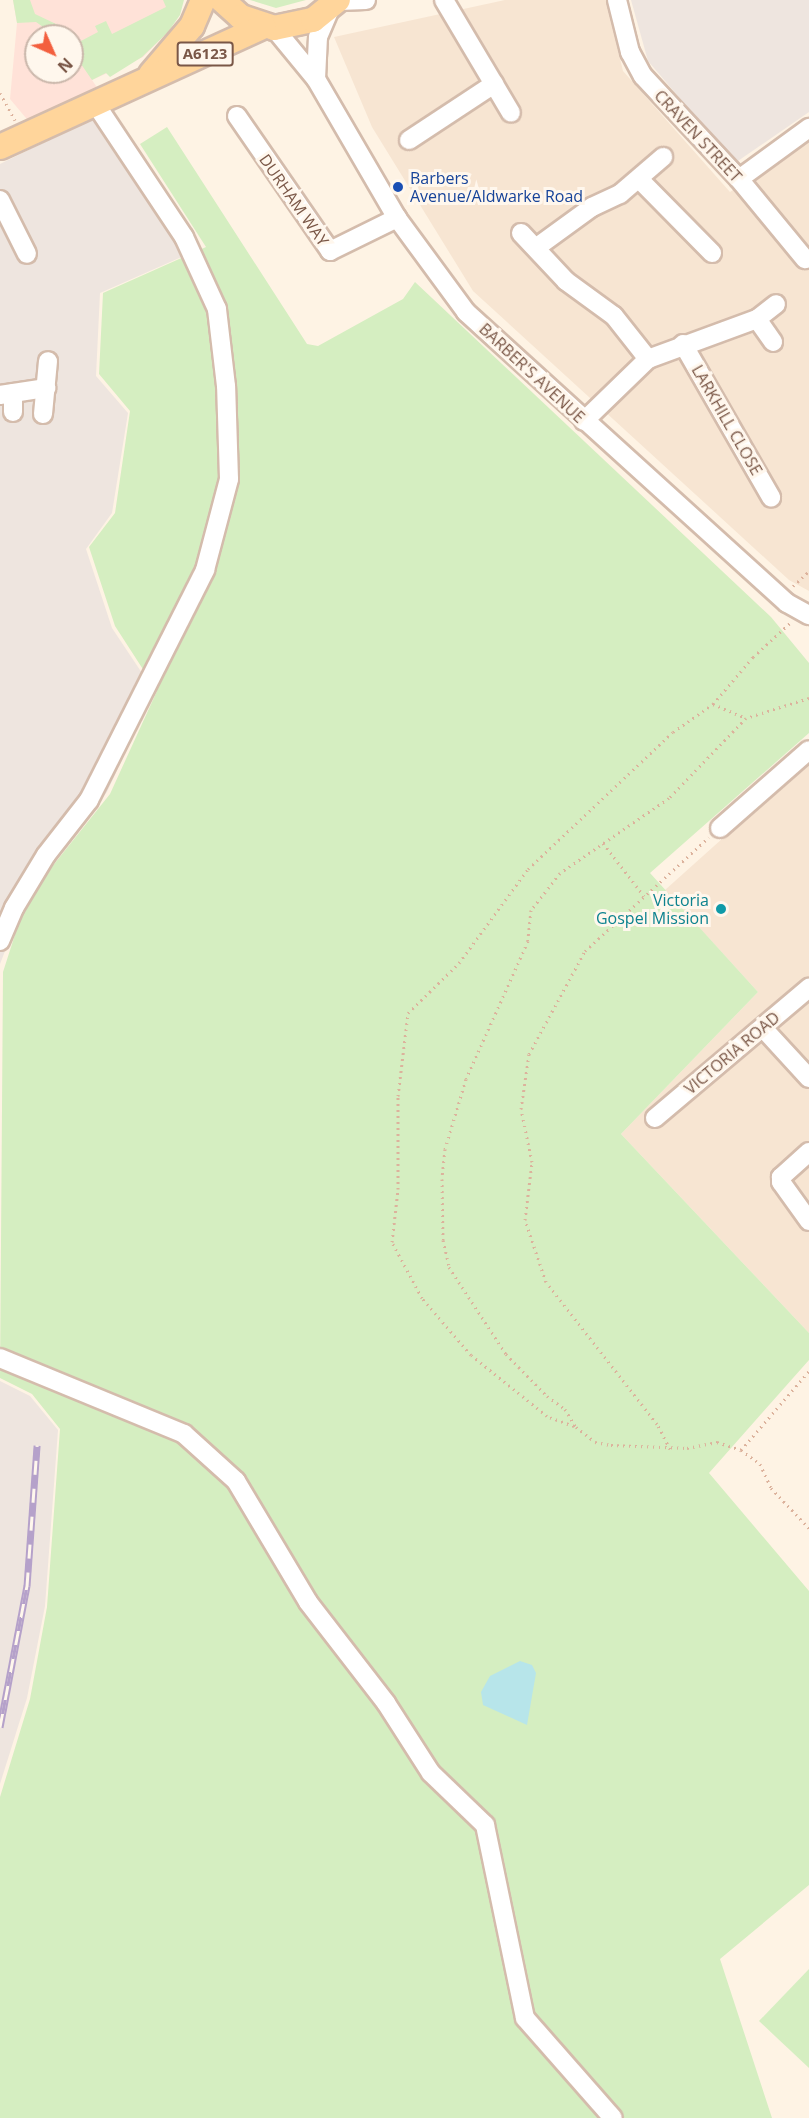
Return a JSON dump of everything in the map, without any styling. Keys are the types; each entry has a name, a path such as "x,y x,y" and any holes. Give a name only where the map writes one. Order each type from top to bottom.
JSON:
{"main road":[{"name":"A6123","path":"145,80 192,26 203,0"},
{"path":"222,0 241,17 269,27 313,20 335,3"},
{"name":"A6123","path":"0,147 145,80 269,27"}],"street":[{"path":"316,79 318,37 335,3 366,0"},
{"path":"444,0 511,113"},
{"name":"CRAVEN STREET","path":"617,0 630,52 643,76 739,179 805,259"},
{"name":"BARBER'S AVENUE","path":"269,27 316,79 398,218 466,312 584,421 798,610"},
{"path":"409,140 494,84"},
{"path":"0,941 14,908 46,855 88,800 205,570 229,479 226,386 217,309 184,237 94,103"},
{"name":"DURHAM WAY","path":"237,116 330,251 398,218"},
{"path":"739,179 809,128"},
{"path":"537,248 592,207 620,194 663,157"},
{"path":"639,179 712,253"},
{"path":"0,200 27,254"},
{"path":"521,233 566,280 614,316 648,359"},
{"path":"584,421 648,359 683,344 757,319 776,304"},
{"path":"757,319 773,342"},
{"name":"LARKHILL CLOSE","path":"683,344 771,497"},
{"path":"43,414 48,361"},
{"path":"13,412 7,394 46,388"},
{"path":"720,828 809,750"},
{"name":"VICTORIA ROAD","path":"655,1118 809,988"},
{"path":"763,1028 809,1078"},
{"path":"809,1152 781,1177 781,1182 809,1221"},
{"path":"0,1358 184,1434 236,1481 308,1602 386,1702 431,1773 485,1825 525,2018 613,2118"}],"path":[{"path":"0,93 11,116 28,134"},
{"path":"809,571 790,588 798,610 713,704 673,732 528,869 459,963 408,1013 398,1096 398,1189 392,1242 422,1298 471,1355 547,1416 576,1427 595,1442 670,1449 717,1442 741,1450 760,1464 771,1488 809,1528"},
{"path":"576,1427 565,1409 547,1396 506,1354 448,1267 443,1240 442,1179 445,1149 466,1079 528,941 531,910 560,873 669,798 746,718 809,698"},
{"path":"713,704 746,718"},
{"path":"670,1449 657,1425 546,1282 525,1220 532,1162 521,1109 529,1054 585,951 720,828"},
{"path":"603,843 644,896"},
{"path":"741,1450 809,1371"}],"shaded area":[{"path":"13,0 180,0 163,37 143,57 92,80 105,99 36,130 10,99 17,23"},
{"path":"505,0 606,0 623,71 730,192 809,139 809,591 789,580 473,291 372,127 334,37"},
{"path":"631,0 809,0 809,112 735,163 648,61"},
{"path":"92,119 186,255 100,293 96,376 128,413 112,513 86,549 112,628 154,691 107,792 49,867 19,915 0,964 0,164"},
{"path":"809,761 809,1333 621,1134 758,992 665,890"},
{"path":"0,1381 30,1396 58,1430 45,1606 27,1698 0,1784"}],"green space":[{"path":"13,0 30,0 35,14 56,24 36,22 17,23"},
{"path":"163,0 184,0 180,15 168,32 142,57 110,77 106,73 92,80 84,68 84,39 98,32 95,26 106,21 112,34 166,7"},
{"path":"250,0 306,0 276,8"},
{"path":"167,127 307,344 318,346 403,299 415,282 771,617 809,663 809,733 650,873 758,992 621,1134 809,1333 809,1360 709,1473 809,1591 809,1885 720,1959 772,2118 0,2118 0,1797 30,1699 47,1607 60,1429 32,1394 0,1378 3,972 21,916 51,868 110,794 157,691 115,626 89,547 115,513 130,411 99,374 103,293 206,247 140,144"},
{"path":"809,1969 809,2068 759,2021"}],"water":[{"path":"520,1661 532,1665 536,1673 527,1725 483,1705 481,1692 490,1676"}],"railway":[{"path":"0,1727 27,1586 37,1445"}],"place":[{"name":"Barbers Avenue/Aldwarke Road","path":"398,187"},
{"name":"Victoria Gospel Mission","path":"721,909"}]}
